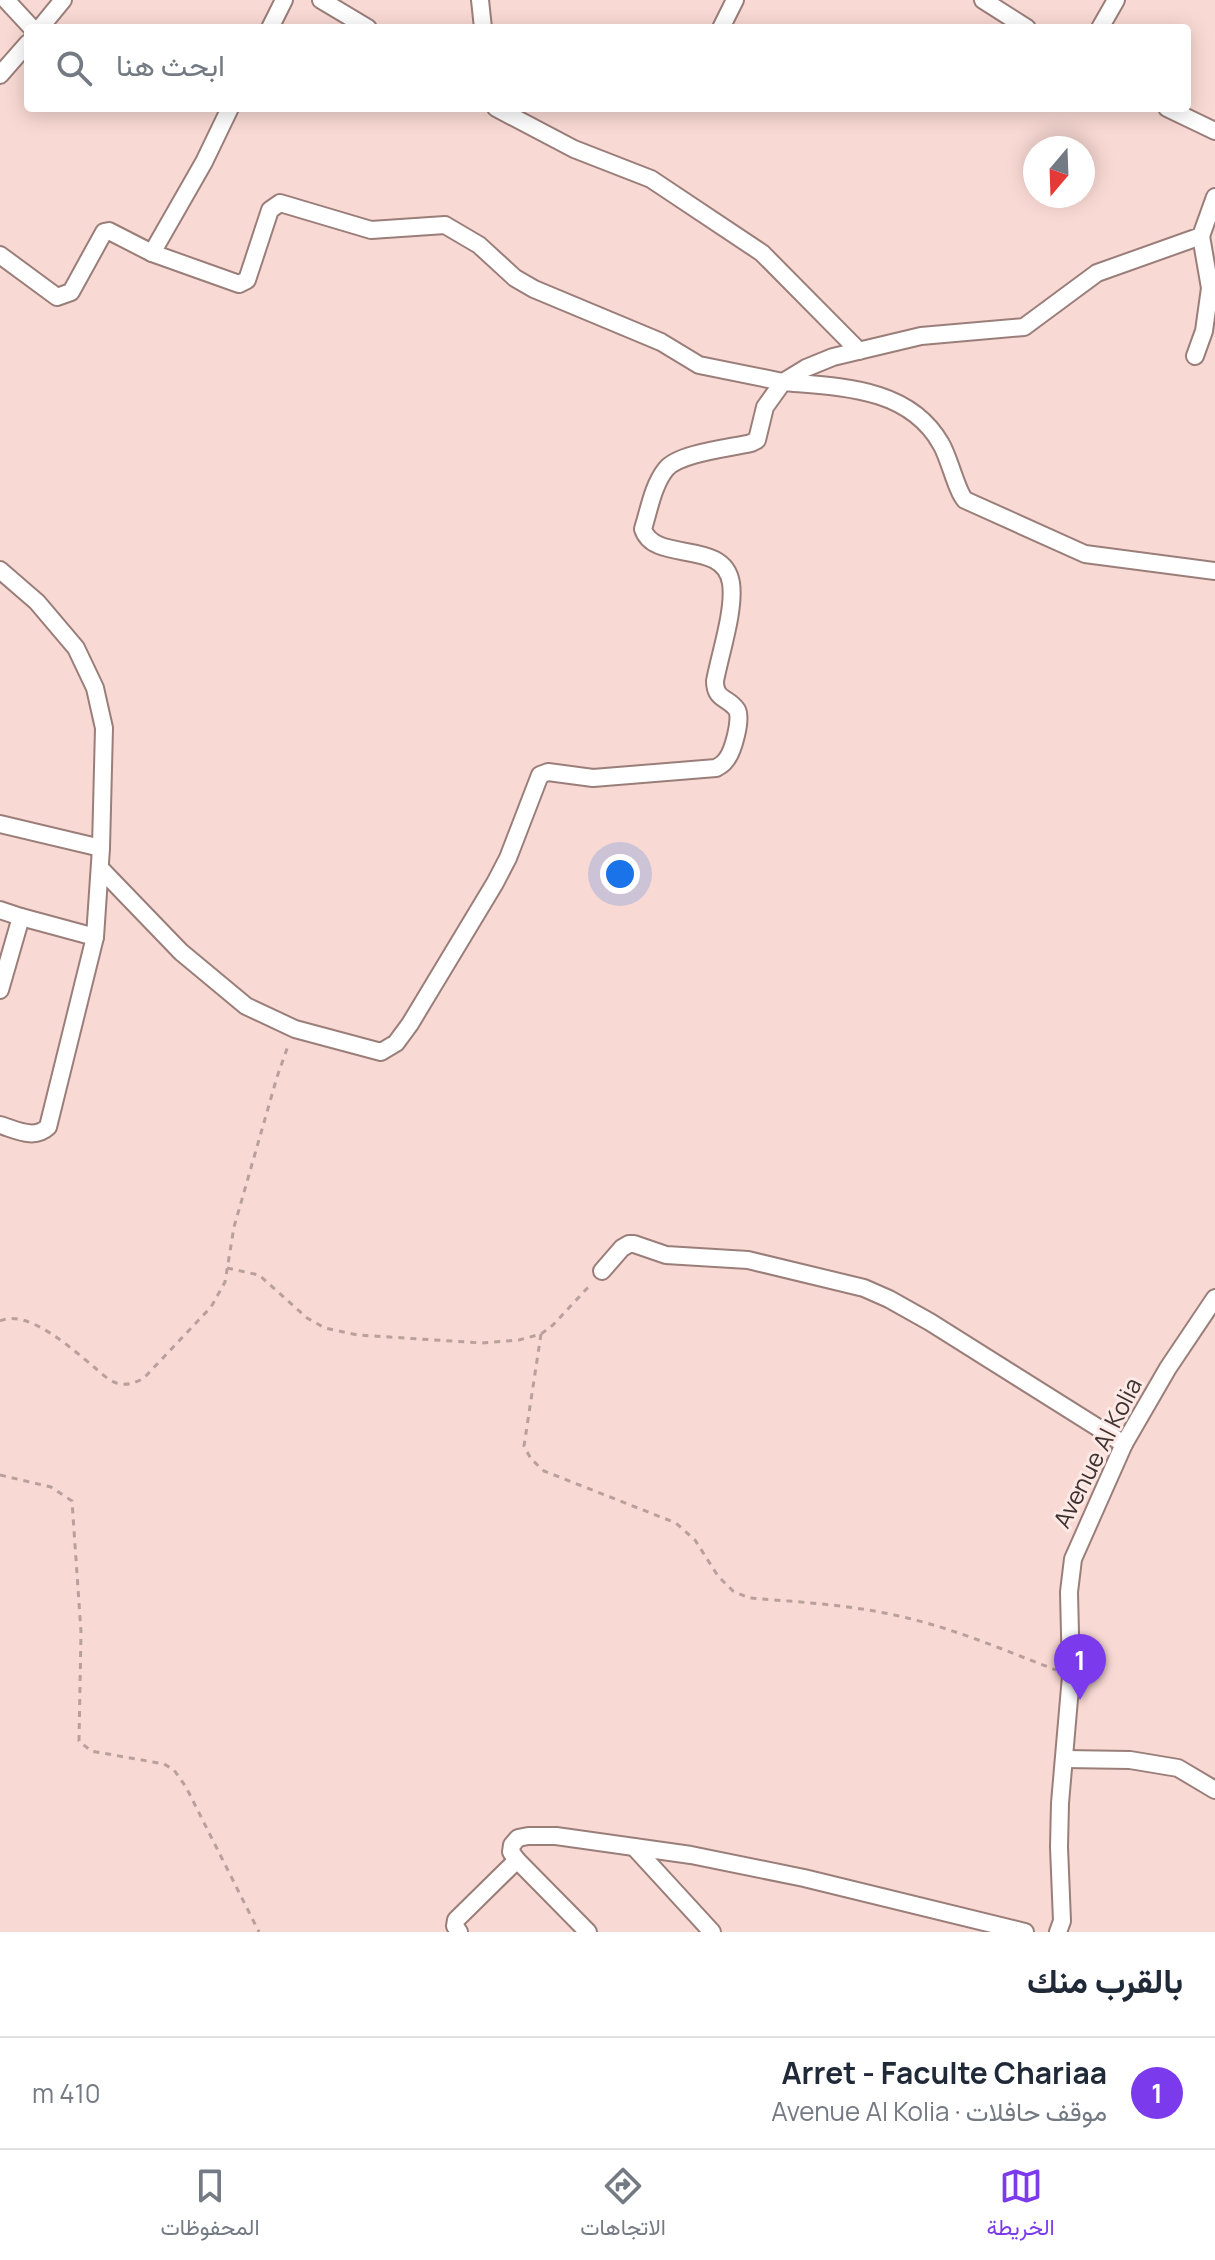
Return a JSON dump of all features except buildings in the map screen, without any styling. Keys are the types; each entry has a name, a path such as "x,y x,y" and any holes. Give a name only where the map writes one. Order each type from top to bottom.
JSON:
{"street":[{"path":"6,0 28,24"},
{"path":"43,24 63,0"},
{"path":"272,24 284,0"},
{"path":"321,0 361,24"},
{"path":"480,0 483,24"},
{"path":"723,24 735,0"},
{"path":"983,0 1021,24"},
{"path":"1102,24 1116,0"},
{"path":"0,75 24,48"},
{"path":"152,253 204,162 228,112"},
{"path":"505,112 574,149 651,179 762,253 859,351"},
{"path":"1175,112 1215,131"},
{"path":"1195,356 1204,331 1210,288 1201,236 1215,197"},
{"path":"0,255 57,297 71,292 104,232 109,231 152,253 239,284 247,280 270,210 280,203 371,230 445,225 479,245 515,278 534,289 661,342 699,365 783,382 849,389 907,407 935,433 965,500 1085,554 1215,571"},
{"path":"100,868 181,952 246,1006 295,1029 381,1052 396,1043 410,1024 495,883 543,773 593,778 716,768 727,760 739,715 717,693 715,681 731,600 731,583 722,563 664,546 644,534 660,480 668,467 679,460 757,440 765,407 783,382 806,368 833,357 921,336 1024,327 1097,273 1201,236"},
{"path":"0,570 37,602 76,648 95,688 104,728 95,937 48,1127 40,1134 33,1135 0,1125"},
{"path":"0,824 101,848"},
{"path":"0,910 95,937"},
{"path":"0,990 21,917"},
{"path":"602,1271 629,1244 666,1255 748,1260 864,1288 930,1322 1124,1444"},
{"name":"Avenue Al Kolia","path":"1058,1932 1062,1921 1059,1847 1071,1676 1069,1592 1073,1559 1124,1444 1168,1368 1215,1298"},
{"path":"1065,1759 1130,1760 1178,1768 1215,1790"},
{"path":"588,1932 511,1852 518,1838 556,1836 691,1855 804,1878 1025,1932"},
{"path":"634,1847 712,1932"},
{"path":"459,1932 455,1926 456,1920 517,1860"}],"path":[{"path":"0,1321 13,1319 36,1324 115,1383 125,1385 144,1378 211,1307 225,1282 234,1227 272,1092 295,1029"},
{"path":"227,1268 259,1275 307,1318 325,1328 358,1335 482,1343 519,1340 541,1334 602,1271"},
{"path":"541,1334 524,1446 531,1459 544,1471 676,1523 695,1540 718,1576 733,1591 749,1598 861,1609 905,1617 1071,1676"},
{"path":"0,1475 51,1487 72,1501 81,1632 79,1741 91,1751 164,1764 174,1770 186,1787 259,1932"}],"place":[{"name":"Arret - Faculte Chariaa","path":"1080,1700"}]}
